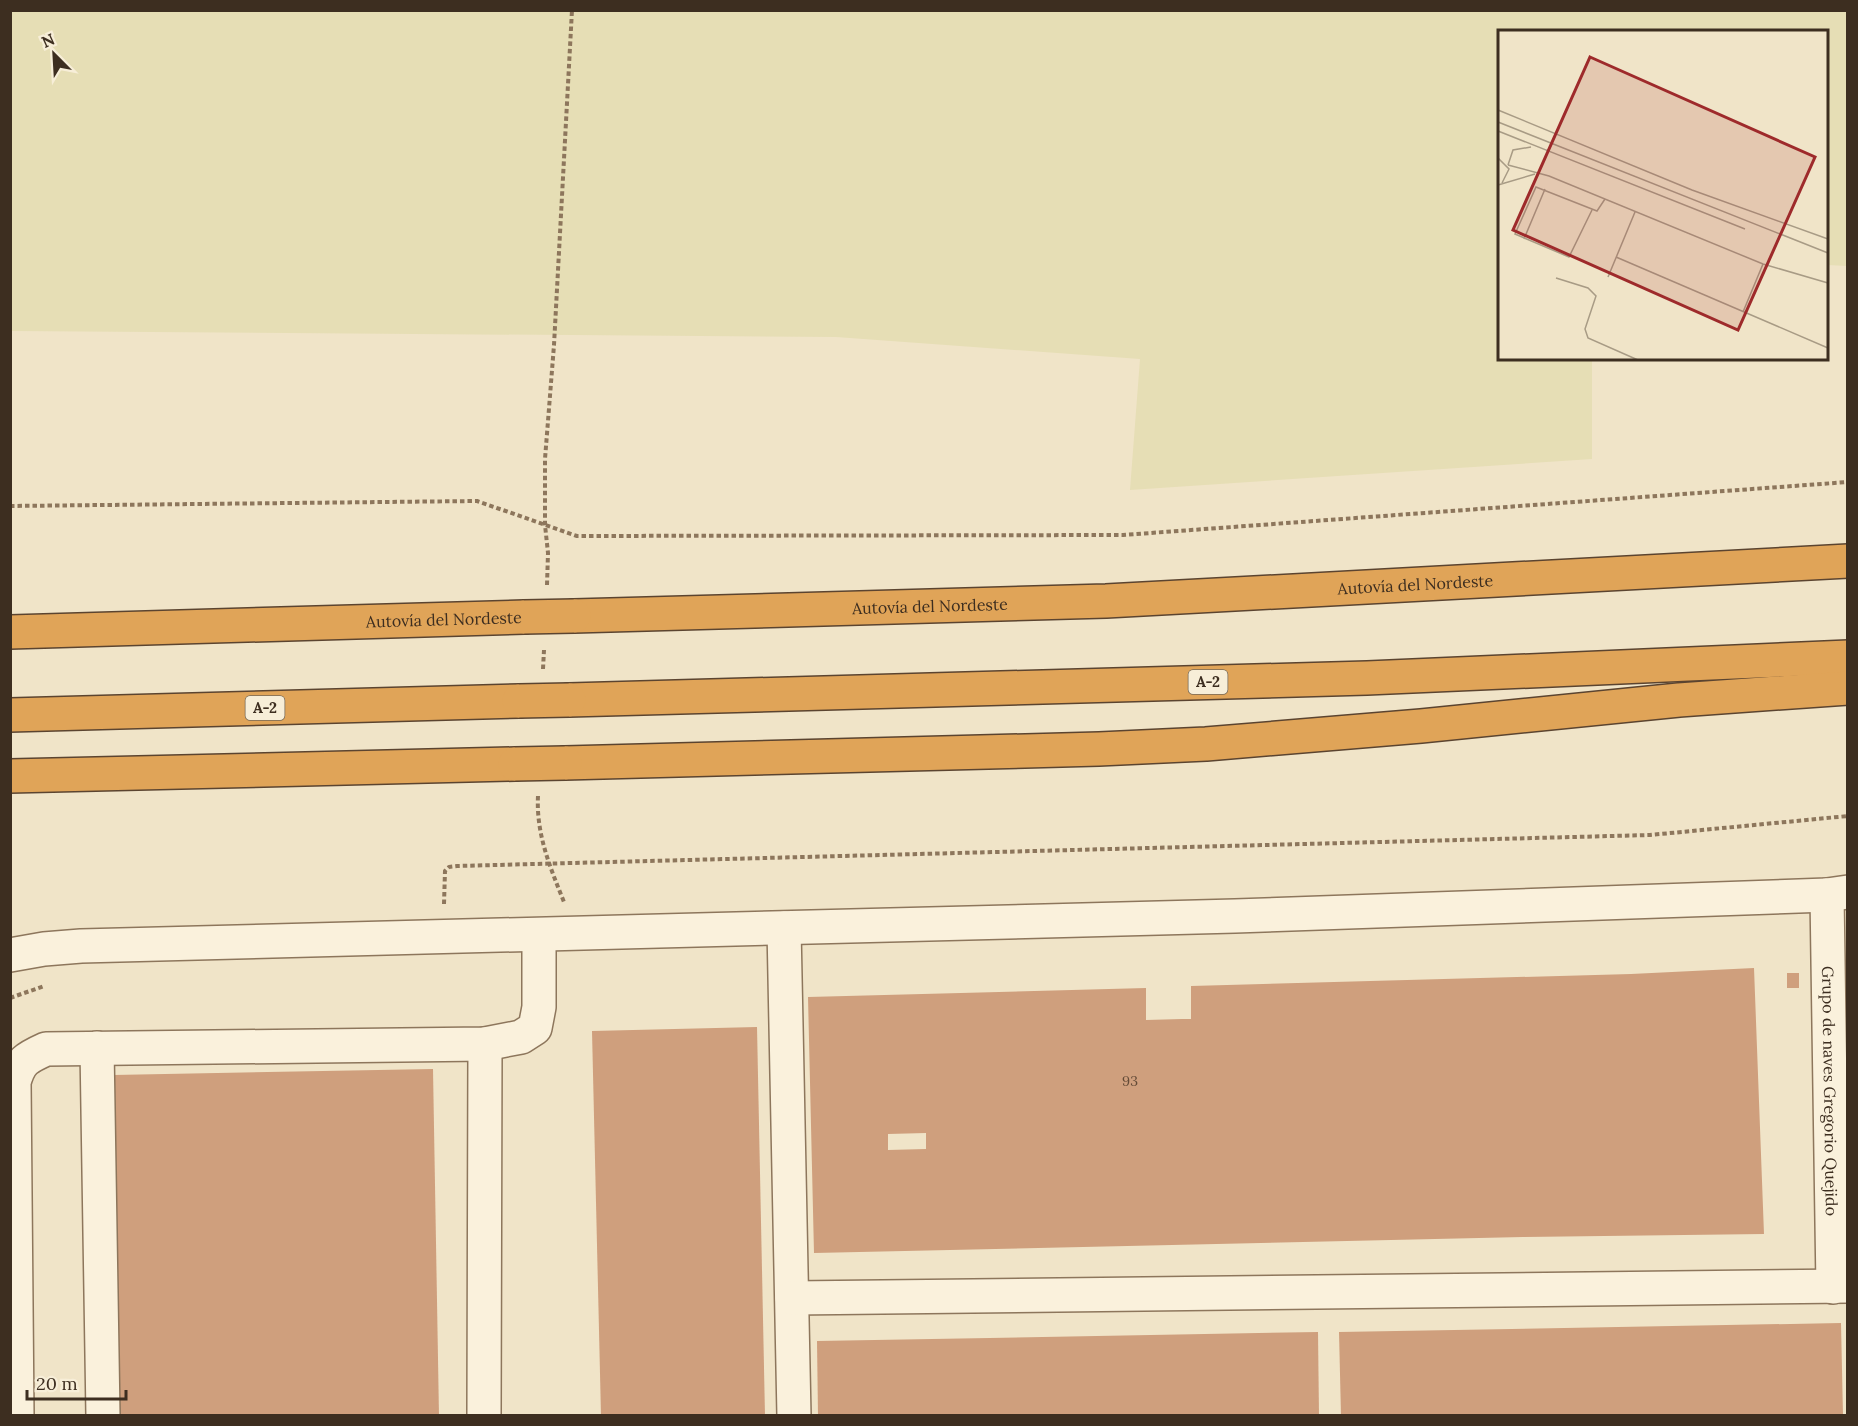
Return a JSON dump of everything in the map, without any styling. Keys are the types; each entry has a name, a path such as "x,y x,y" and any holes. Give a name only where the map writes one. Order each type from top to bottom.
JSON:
{"highway":[{"name":"Autovía del Nordeste","path":"10,632 1106,601 1848,561"},
{"name":"A-2","path":"10,715 1367,678 1848,657"},
{"path":"11,776 1099,749 1206,744 1422,726 1678,700 1848,688"}],"street":[{"path":"10,956 44,949 81,946 1235,916 1837,894"},
{"name":"Grupo de naves Gregorio Quejido","path":"1837,894 1840,1287"},
{"path":"784,928 794,1416"},
{"path":"17,1416 14,1082 18,1067 28,1057 46,1049 485,1044 521,1037 535,1028 539,1007 539,935"},
{"path":"483,1416 485,1044"},
{"path":"97,1048 103,1416"},
{"path":"792,1298 1840,1287"}],"path":[{"path":"545,525 545,459 555,333 572,10"},
{"path":"10,507 477,501 578,536 1123,535 1848,482"},
{"path":"444,938 443,877 449,867 457,866 1650,835 1848,816"}],"shaded area":[{"path":"11,10 1847,11 1847,266 1828,265 1828,30 1498,30 1498,360 1592,360 1592,459 1130,490 1140,359 836,337 11,331"}],"building":[{"path":"1754,968 1764,1234 1523,1237 814,1253 808,997 1146,988 1146,1020 1191,1019 1191,986 1631,974","holes":["926,1133 926,1149 888,1150 888,1134"]},
{"path":"1787,973 1799,973 1799,988 1787,988"},
{"path":"757,1027 765,1416 601,1416 592,1031"},
{"path":"433,1069 439,1416 119,1416 113,1075"},
{"path":"1841,1323 1843,1416 1341,1416 1339,1332"},
{"path":"1318,1332 1319,1416 818,1416 817,1341"}]}
